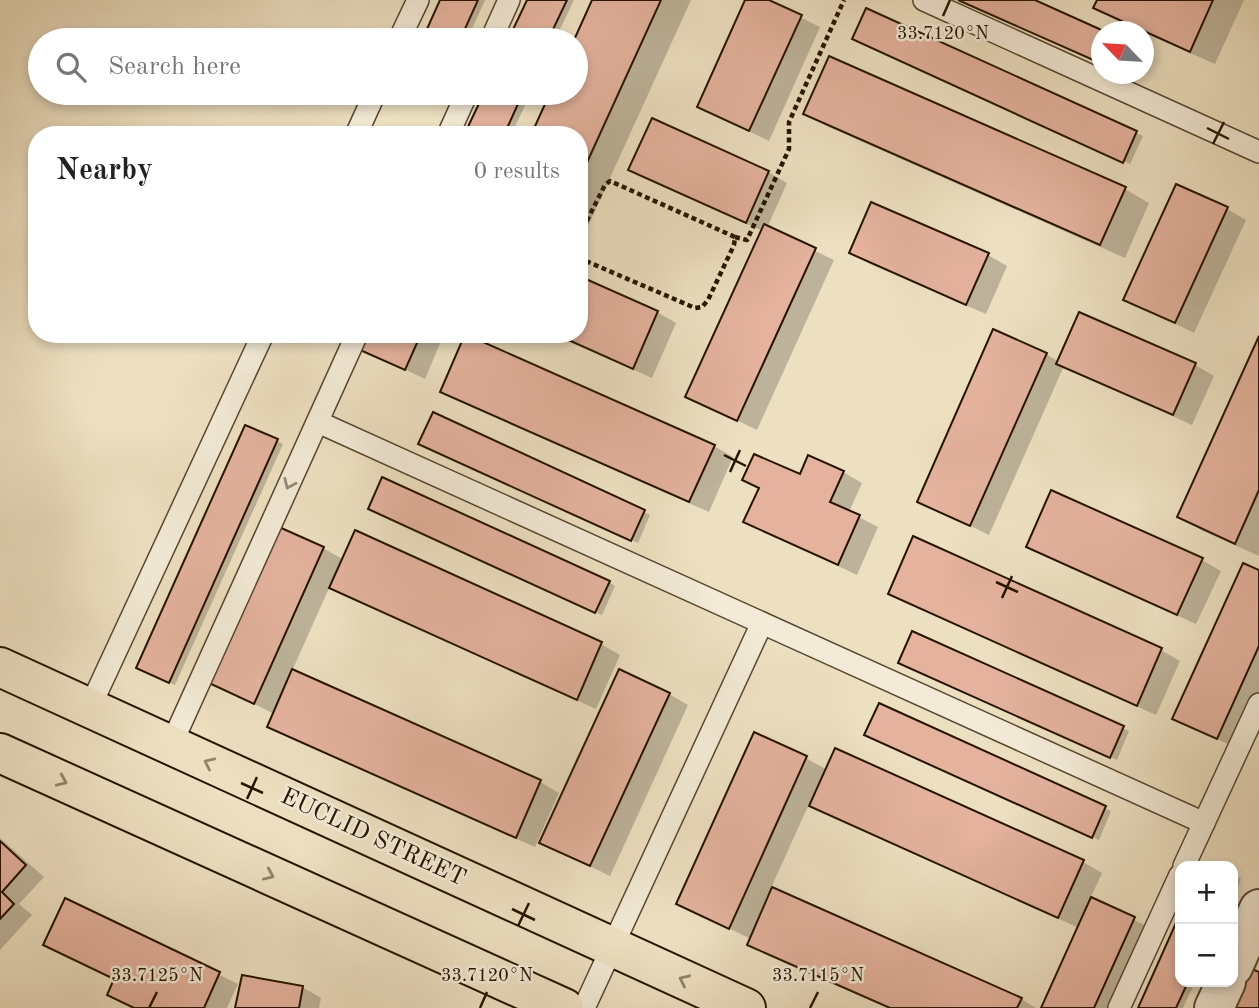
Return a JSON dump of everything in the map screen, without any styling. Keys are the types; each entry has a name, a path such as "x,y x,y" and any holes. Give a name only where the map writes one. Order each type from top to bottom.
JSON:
{"main road":[{"name":"EUCLID STREET","path":"0,667 746,1008"},
{"path":"0,753 564,1008"}],"street":[{"path":"1238,956 1259,909"},
{"path":"1214,1008 1224,987"}],"lane":[{"path":"405,28 418,0"},
{"path":"496,28 509,0"},
{"path":"924,0 1259,152"},
{"path":"360,126 370,105"},
{"path":"452,126 462,105"},
{"path":"90,707 259,343"},
{"path":"171,746 353,343"},
{"path":"318,422 1204,823"},
{"path":"584,1008 762,623"},
{"path":"1186,861 1259,704"},
{"path":"1119,1008 1175,886"}],"path":[{"path":"588,218 605,185 610,181 747,240 789,149 789,122 845,0"},
{"path":"588,261 695,308 702,307 708,300 734,245 734,236"}],"building":[{"path":"440,0 478,0 465,28 427,28"},
{"path":"527,0 567,0 554,28 514,28"},
{"path":"592,0 661,0 588,160 588,126 535,126 545,105 588,105 588,28 579,28"},
{"path":"745,0 769,0 802,15 749,131 697,107"},
{"path":"958,0 1035,0 1091,25 1091,59"},
{"path":"1097,0 1213,0 1190,52 1154,36 1154,21 1122,21 1093,8"},
{"path":"866,8 1137,131 1123,163 852,39"},
{"path":"829,56 1126,187 1100,245 803,114"},
{"path":"478,105 518,105 508,126 468,126"},
{"path":"652,118 769,171 746,223 628,170"},
{"path":"1176,184 1228,207 1175,323 1123,300"},
{"path":"871,202 989,253 966,305 849,253"},
{"path":"764,224 816,248 737,421 685,397"},
{"path":"588,280 658,311 633,369 575,343 588,343"},
{"path":"1079,312 1196,363 1173,415 1056,364"},
{"path":"993,329 1047,353 970,526 917,502"},
{"path":"1259,336 1259,490 1235,544 1177,517"},
{"path":"363,343 417,343 405,370 360,350"},
{"path":"461,343 485,343 715,445 689,502 440,392"},
{"path":"433,412 645,510 631,541 418,444"},
{"path":"245,425 278,439 169,683 136,668"},
{"path":"754,454 800,474 808,455 844,471 830,502 860,515 838,565 743,522 759,488 742,480"},
{"path":"382,477 610,581 595,613 368,509"},
{"path":"1051,490 1203,558 1177,615 1026,547"},
{"path":"279,527 324,547 254,704 209,683"},
{"path":"355,530 602,642 577,700 329,588"},
{"path":"913,536 1162,648 1137,706 888,594"},
{"path":"1243,563 1259,570 1259,646 1217,739 1172,719"},
{"path":"912,631 1124,726 1110,758 898,663"},
{"path":"292,669 541,780 516,838 267,727"},
{"path":"619,669 670,693 590,866 539,843"},
{"path":"879,703 1106,806 1092,838 864,735"},
{"path":"754,732 807,756 729,929 676,904"},
{"path":"835,748 1084,860 1058,918 809,806"},
{"path":"0,841 26,865 2,892 14,904 0,919"},
{"path":"772,887 1022,998 1017,1008 890,1008 747,945"},
{"path":"1091,897 1135,917 1094,1008 1041,1008"},
{"path":"65,898 220,972 204,1008 134,1008 107,995 114,979 43,945"},
{"path":"1175,925 1175,987 1186,987 1176,1008 1138,1008"},
{"path":"1245,966 1259,972 1259,1008 1226,1008 1236,987 1238,987"},
{"path":"242,975 303,986 299,1008 235,1008"}]}
